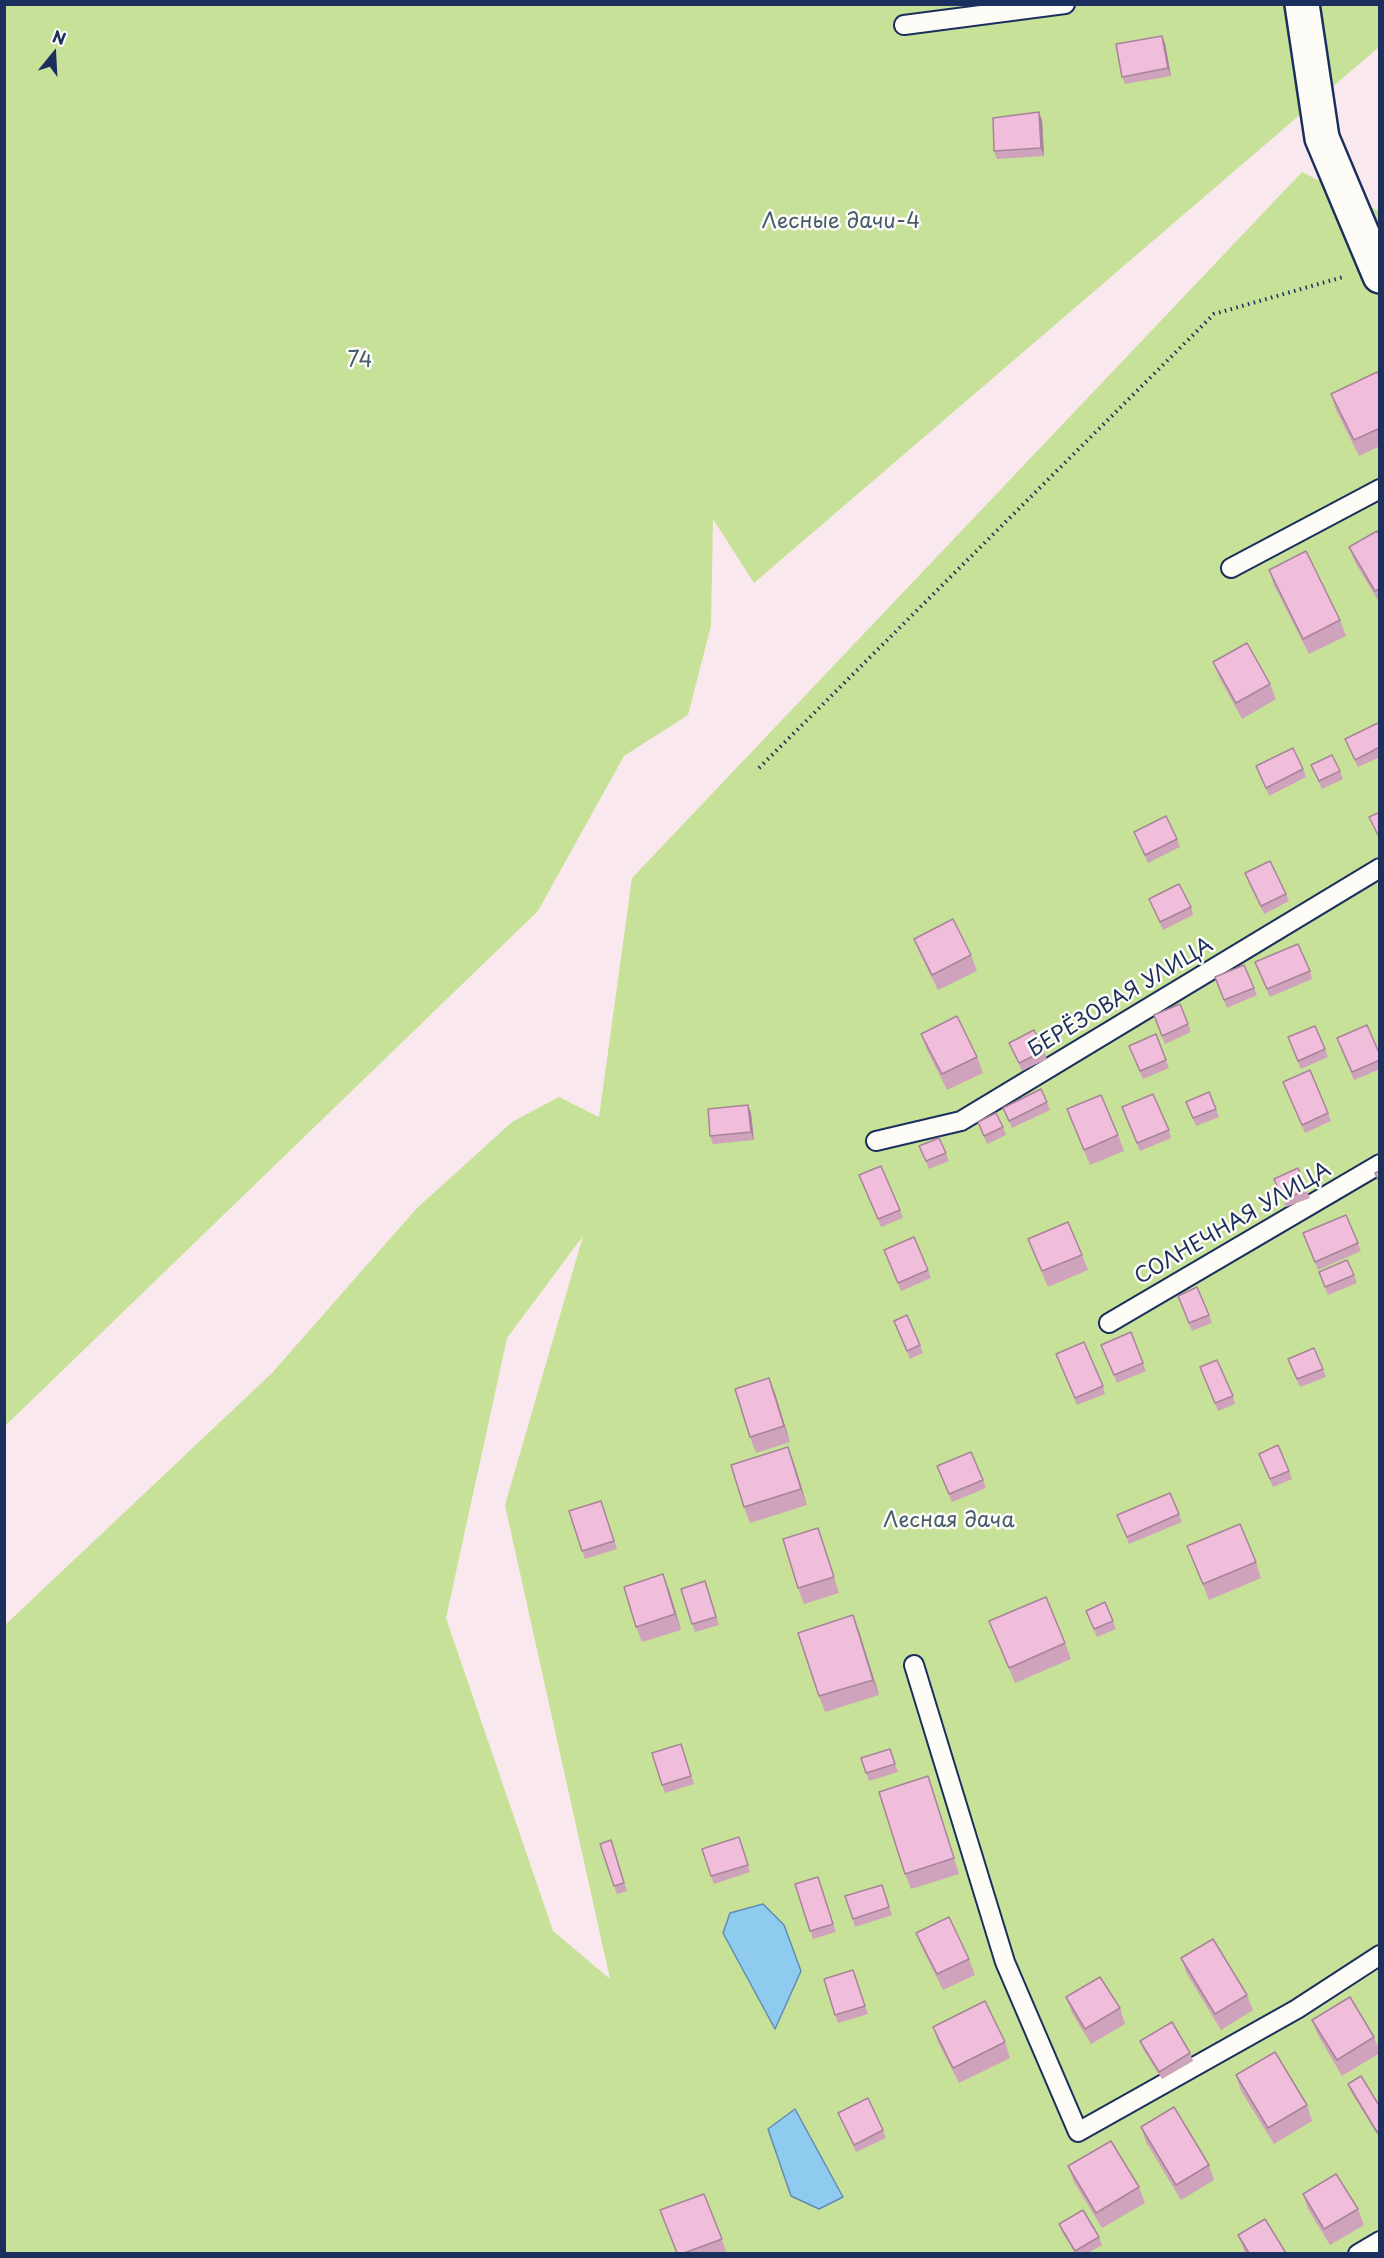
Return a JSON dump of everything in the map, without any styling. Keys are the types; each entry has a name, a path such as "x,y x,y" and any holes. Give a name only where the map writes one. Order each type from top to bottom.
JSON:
{"street":[{"path":"1302,4 1322,138 1378,272"}],"lane":[{"path":"904,25 1065,4"},
{"path":"1231,568 1380,489"},
{"name":"БЕРЁЗОВАЯ УЛИЦА","path":"876,1141 961,1121 1380,868"},
{"name":"СОЛНЕЧНАЯ УЛИЦА","path":"1109,1323 1380,1164"},
{"path":"914,1665 1005,1962 1078,2132 1297,2009 1380,1955"},
{"path":"1358,2253 1380,2241"}],"path":[{"path":"759,768 1214,314 1378,272"}],"green space":[{"name":"74","path":"5,5 1379,5 1379,47 754,583 713,519 711,626 688,715 624,756 538,911 5,1426"},
{"name":"Лесная дача","path":"1302,172 1379,211 1379,2253 5,2254 5,1625 272,1373 416,1209 512,1122 559,1097 599,1117 632,878","holes":["583,1236 505,1505 610,1979 553,1931 446,1618 507,1338"]}],"water":[{"path":"763,1904 784,1925 801,1971 775,2029 723,1933 730,1913"},
{"path":"795,2109 843,2197 819,2209 791,2196 768,2129"}],"building":[{"path":"1162,36 1168,68 1122,77 1116,44"},
{"path":"1039,112 1041,148 994,151 993,118"},
{"path":"1377,372 1380,376 1380,428 1354,440 1331,394"},
{"path":"1377,531 1380,536 1380,589 1375,591 1349,547"},
{"path":"1306,551 1340,620 1303,639 1269,570"},
{"path":"1247,643 1270,684 1236,703 1213,662"},
{"path":"1378,723 1380,747 1355,760 1345,739"},
{"path":"1293,748 1303,769 1266,788 1256,766"},
{"path":"1332,755 1340,771 1319,781 1311,765"},
{"path":"1380,812 1380,839 1369,817"},
{"path":"1166,816 1177,839 1145,855 1134,832"},
{"path":"1270,861 1286,894 1261,906 1245,873"},
{"path":"1179,884 1191,907 1160,922 1149,899"},
{"path":"953,919 971,955 932,975 914,939"},
{"path":"1298,944 1310,971 1267,989 1255,962"},
{"path":"1244,965 1254,988 1224,1000 1215,977"},
{"path":"1180,1004 1188,1024 1162,1036 1154,1015"},
{"path":"957,1016 977,1057 942,1074 921,1034"},
{"path":"1367,1025 1380,1060 1352,1072 1337,1038"},
{"path":"1315,1026 1325,1049 1298,1061 1288,1037"},
{"path":"1034,1030 1044,1051 1019,1063 1009,1043"},
{"path":"1156,1034 1166,1060 1140,1071 1129,1046"},
{"path":"1310,1070 1328,1113 1302,1125 1283,1082"},
{"path":"1041,1089 1047,1102 1009,1121 1003,1108"},
{"path":"1209,1092 1216,1109 1193,1118 1186,1102"},
{"path":"1153,1094 1169,1130 1137,1143 1122,1107"},
{"path":"1101,1095 1118,1135 1084,1150 1067,1109"},
{"path":"748,1105 751,1132 710,1136 708,1109"},
{"path":"996,1113 1003,1127 984,1136 978,1122"},
{"path":"939,1138 946,1153 926,1161 919,1146"},
{"path":"881,1166 900,1210 878,1219 859,1175"},
{"path":"1298,1168 1307,1190 1283,1199 1274,1179"},
{"path":"1380,1171 1380,1184 1375,1173"},
{"path":"1346,1215 1358,1243 1315,1262 1303,1233"},
{"path":"1068,1222 1082,1255 1042,1271 1028,1239"},
{"path":"914,1237 928,1270 898,1283 884,1250"},
{"path":"1347,1260 1354,1275 1325,1287 1319,1272"},
{"path":"1197,1287 1209,1315 1189,1323 1178,1296"},
{"path":"907,1315 920,1345 907,1351 894,1321"},
{"path":"1131,1332 1143,1363 1114,1375 1101,1345"},
{"path":"1084,1342 1103,1386 1075,1398 1056,1354"},
{"path":"1314,1348 1323,1369 1297,1379 1288,1359"},
{"path":"1217,1360 1233,1396 1215,1403 1200,1367"},
{"path":"769,1378 784,1426 750,1437 735,1389"},
{"path":"1278,1445 1289,1471 1270,1479 1259,1454"},
{"path":"788,1447 801,1489 744,1507 731,1465"},
{"path":"971,1452 983,1480 949,1494 937,1466"},
{"path":"1170,1493 1179,1514 1127,1537 1117,1515"},
{"path":"601,1501 614,1541 582,1551 569,1511"},
{"path":"1240,1524 1256,1562 1203,1584 1187,1546"},
{"path":"818,1528 834,1577 798,1588 783,1539"},
{"path":"663,1574 675,1614 636,1627 624,1587"},
{"path":"705,1581 716,1617 692,1624 681,1589"},
{"path":"1046,1597 1065,1643 1009,1668 989,1621"},
{"path":"1105,1602 1113,1621 1094,1629 1086,1611"},
{"path":"853,1615 873,1680 819,1696 798,1633"},
{"path":"681,1744 691,1776 662,1785 652,1753"},
{"path":"890,1749 895,1764 866,1773 861,1758"},
{"path":"928,1776 954,1858 905,1874 879,1792"},
{"path":"739,1837 748,1865 711,1876 702,1849"},
{"path":"611,1840 624,1883 614,1886 600,1844"},
{"path":"818,1877 833,1924 810,1931 795,1884"},
{"path":"882,1885 889,1907 853,1919 845,1896"},
{"path":"949,1917 969,1959 937,1974 916,1933"},
{"path":"1213,1939 1247,1995 1215,2014 1181,1958"},
{"path":"853,1970 865,2006 835,2015 824,1979"},
{"path":"1100,1977 1120,2008 1085,2029 1066,1997"},
{"path":"1350,1997 1374,2037 1337,2060 1312,2020"},
{"path":"985,2001 1005,2042 953,2068 933,2027"},
{"path":"1172,2022 1190,2053 1159,2072 1140,2041"},
{"path":"1275,2052 1307,2105 1268,2128 1236,2075"},
{"path":"1361,2076 1380,2107 1380,2131 1377,2132 1348,2084"},
{"path":"868,2098 883,2130 854,2145 838,2113"},
{"path":"1174,2107 1209,2165 1176,2185 1141,2127"},
{"path":"1111,2141 1139,2187 1096,2213 1068,2166"},
{"path":"1336,2174 1358,2209 1324,2229 1303,2194"},
{"path":"704,2194 722,2239 684,2253 677,2253 660,2210"},
{"path":"1083,2210 1099,2237 1075,2251 1059,2224"},
{"path":"1265,2219 1286,2253 1249,2253 1238,2235"}],"park label":[{"name":"Лесные дачи-4","path":"841,222"}]}
